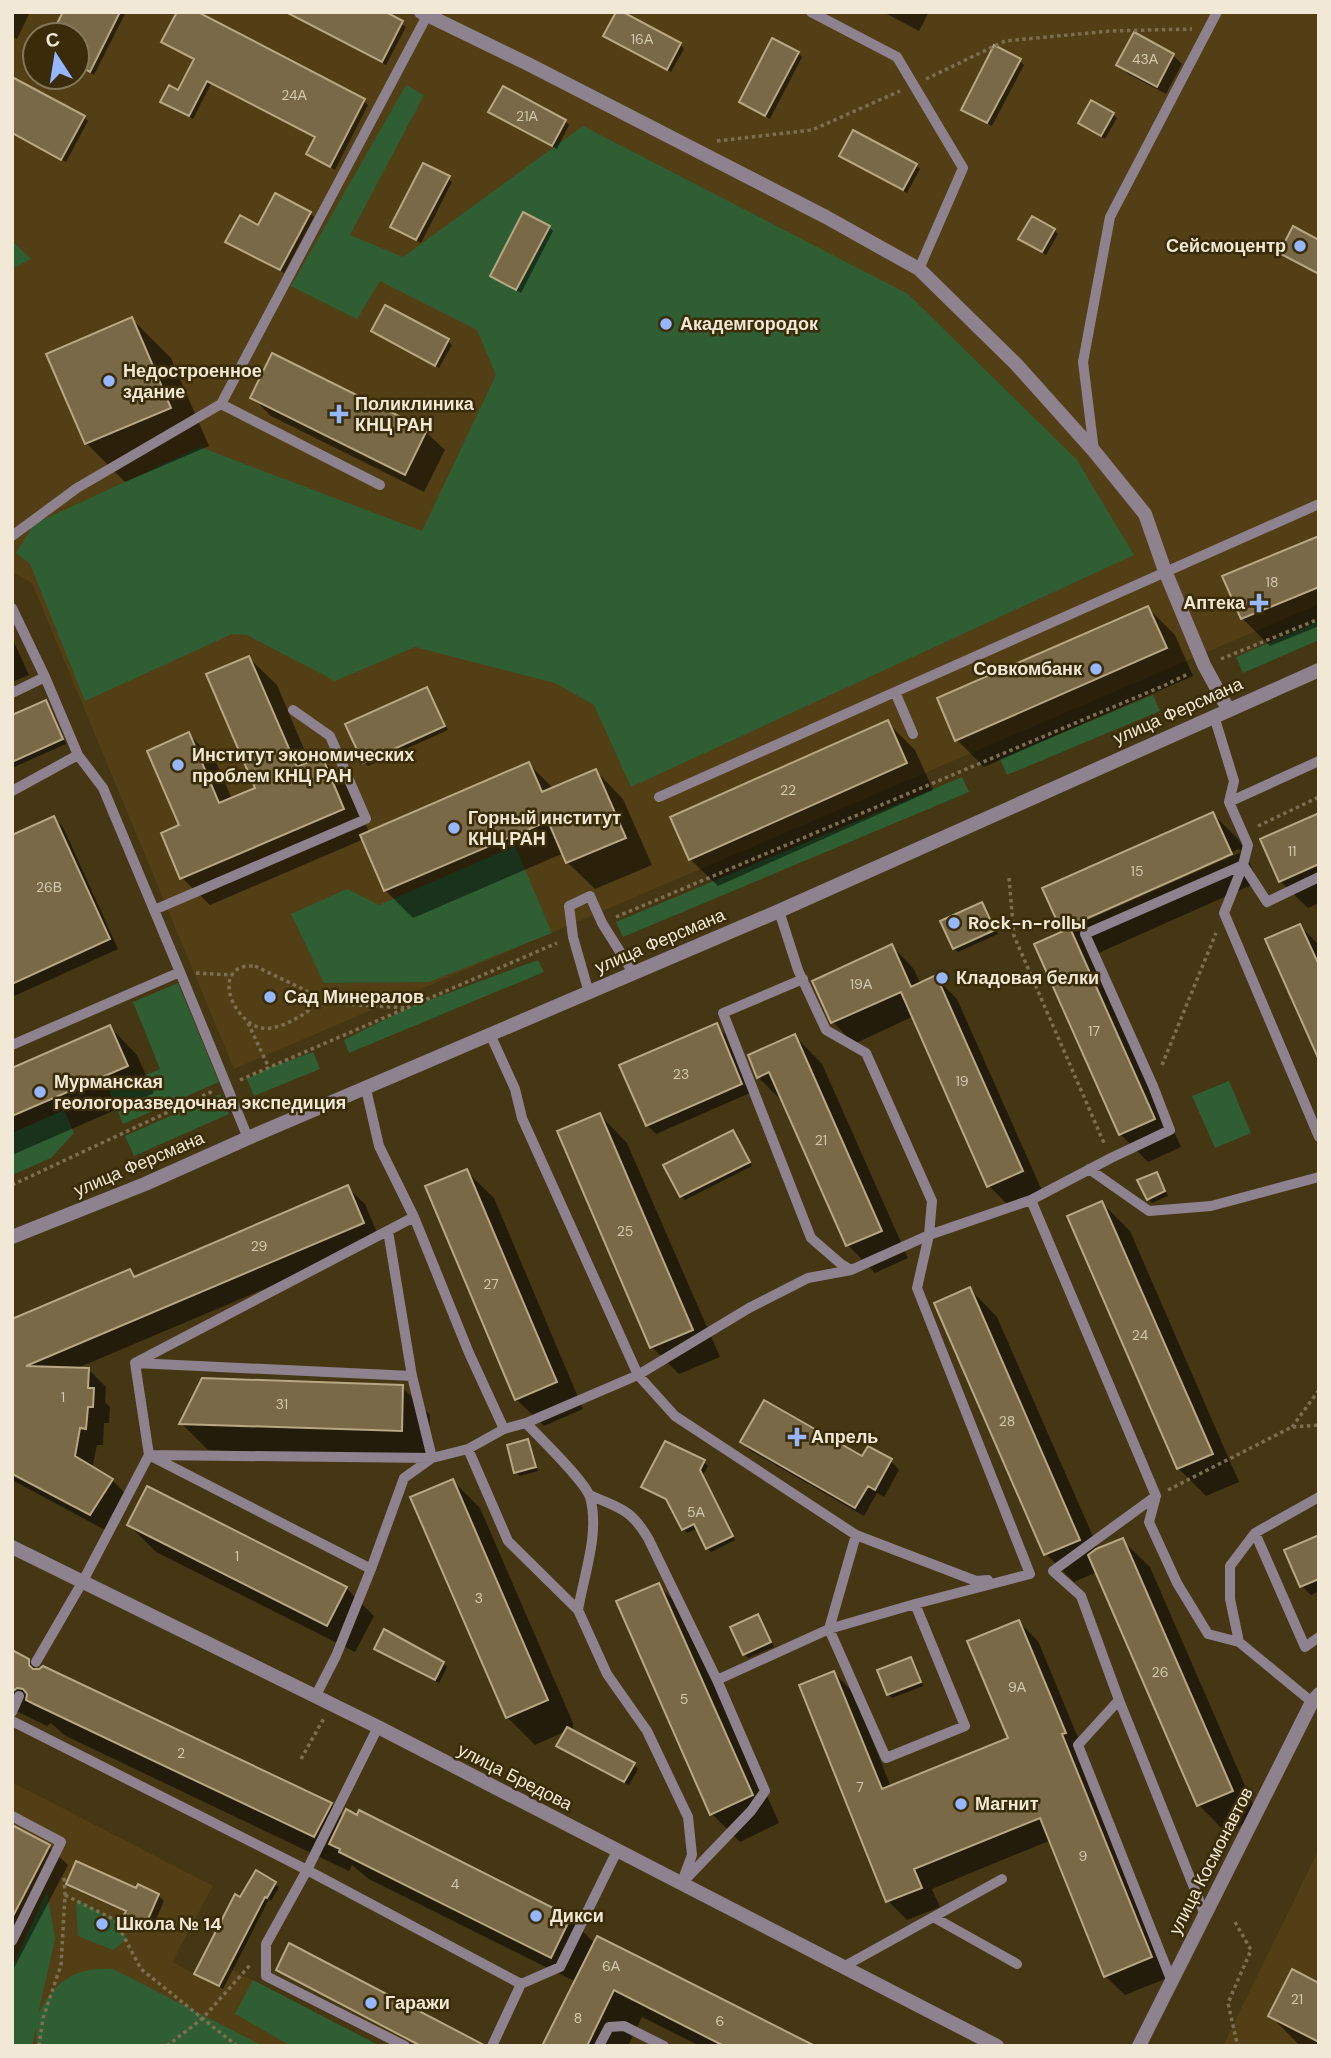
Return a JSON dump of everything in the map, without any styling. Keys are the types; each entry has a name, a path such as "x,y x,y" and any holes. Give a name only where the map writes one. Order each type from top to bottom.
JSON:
{"street":[{"path":"426,13 826,217 919,269 1016,364 1094,451 1145,514 1165,572 1205,665 1228,709"},
{"name":"улица Ферсмана","path":"12,1237 145,1184 634,974 1319,670"},
{"name":"улица Бредова","path":"12,1547 378,1727 997,2046"},
{"name":"улица Космонавтов","path":"1139,2046 1315,1698"}],"lane":[{"path":"811,12 897,57 963,168 919,269"},
{"path":"1094,451 1083,362 1110,217 1217,12"},
{"path":"12,536 77,488 221,404 426,13"},
{"path":"221,404 380,485"},
{"path":"659,797 1319,505"},
{"path":"12,608 78,755 103,788 248,1138"},
{"path":"12,693 45,677"},
{"path":"895,692 913,734"},
{"path":"154,910 366,819 331,736 293,710"},
{"path":"1214,716 1234,781 1229,802 1248,845 1224,913 1319,1137"},
{"path":"12,791 78,755"},
{"path":"1229,802 1319,761"},
{"path":"1243,865 1267,902 1319,877"},
{"path":"149,1455 432,1458 468,1448 504,1429 526,1423 638,1375 749,1308 808,1278 851,1270 929,1235 1031,1200 1170,1130 1153,1086 1084,934 1243,865"},
{"path":"589,993 573,937 569,906 590,896 602,923 634,974"},
{"path":"779,911 798,970 827,1030 866,1053 932,1201 929,1235 917,1288 1030,1574"},
{"path":"12,1045 180,972"},
{"path":"803,979 723,1013 811,1238 851,1270"},
{"path":"490,1034 515,1089 522,1118 638,1375 675,1416 856,1535 976,1581 1053,1571 1156,1496"},
{"path":"366,1089 379,1146 414,1217 469,1353 504,1429"},
{"path":"1089,1169 1149,1211 1211,1206 1319,1177"},
{"path":"1031,1200 1156,1496 1149,1522 1177,1583 1208,1634 1239,1642 1315,1698"},
{"path":"135,1363 414,1217"},
{"path":"388,1231 412,1376 432,1458"},
{"path":"135,1363 412,1376"},
{"path":"36,1662 83,1581 149,1455 135,1363"},
{"path":"526,1423 590,1495 622,1508 637,1520 717,1680 765,1791 751,1811 681,1884"},
{"path":"468,1448 508,1541 579,1610 607,1674 647,1731 688,1817 692,1855 681,1884"},
{"path":"149,1455 371,1569"},
{"path":"315,1697 336,1656 404,1478 432,1458"},
{"path":"579,1610 593,1534 590,1495"},
{"path":"1239,1642 1230,1599 1230,1566 1255,1533 1319,1497"},
{"path":"1255,1533 1305,1647 1319,1637"},
{"path":"856,1535 828,1629 886,1758 965,1726 915,1604"},
{"path":"1053,1571 1081,1596 1119,1700 1205,1915"},
{"path":"717,1680 828,1629 1030,1574"},
{"path":"12,1712 19,1696"},
{"path":"1119,1700 1078,1745 1172,1982"},
{"path":"12,1721 307,1870 522,1984"},
{"path":"378,1727 307,1870 265,1944 267,1976 405,2046"},
{"path":"12,1816 61,1842 12,1941"},
{"path":"492,2046 522,1984 561,1967 617,1851"},
{"path":"843,1967 1002,1879"},
{"path":"935,1918 1017,1964"},
{"path":"599,2046 609,2027 624,2026 664,2046"}],"path":[{"path":"685,145 812,130 1004,41 1110,31 1208,28"},
{"path":"602,923 1163,686 1205,665 1319,619"},
{"path":"1243,833 1319,797"},
{"path":"1009,878 1014,936 1111,1158"},
{"path":"1153,1086 1224,913"},
{"path":"12,1185 226,1086 573,937"},
{"path":"248,1023 264,1029 289,1023 308,1011 310,1002 307,991 255,966 239,968 232,975 230,990 233,1003 248,1023 269,1068"},
{"path":"180,972 232,975"},
{"path":"310,1002 408,1008"},
{"path":"1292,1427 1319,1390"},
{"path":"1156,1496 1292,1427 1319,1425"},
{"path":"39,2046 43,2018 61,1965 65,1895 61,1842"},
{"path":"65,1895 115,1920 141,1969 237,2046"},
{"path":"1235,1922 1251,1950 1228,2003 1240,2046"},
{"path":"167,2046 203,2018 243,1975 265,1944"}],"shaded area":[{"name":"Академгородок","path":"12,12 1319,12 1319,604 234,1069 32,583 12,572"},
{"name":"Школа № 14","path":"12,1782 213,1886 172,1962 219,1986 229,1968 380,2046 12,2046"},
{"path":"1319,1849 1319,2046 1223,2046"}],"green space":[{"path":"406,85 424,95 350,235 403,257 583,126 908,294 1077,460 1134,555 631,787 594,705 555,683 415,647 335,681 247,635 232,634 85,701 30,564 16,553 34,524 200,447 422,531 496,375 477,330 380,281 357,319 291,286"},
{"path":"12,241 31,259 12,269"},
{"path":"1319,621 1319,640 1243,673 1236,657"},
{"path":"1153,695 1160,711 1007,775 1000,759"},
{"path":"962,777 969,792 623,937 616,922"},
{"path":"515,846 552,933 429,982 324,983 291,914 347,889 379,905"},
{"path":"538,960 544,972 349,1053 344,1040 408,1008"},
{"path":"178,983 219,1082 123,1124 109,1090 160,1069 133,1002"},
{"path":"313,1052 320,1069 254,1096 247,1079"},
{"path":"1229,1081 1251,1133 1215,1148 1192,1096"},
{"path":"220,1094 229,1114 134,1156 125,1136"},
{"path":"64,1110 74,1133 51,1158 12,1175 12,1133"},
{"path":"47,1891 55,1939 38,2014 51,1993 67,1978 88,1970 113,1969 263,2046 37,2046 36,2027 32,2046 12,2046 12,1967"},
{"path":"76,1900 115,1920 127,1939 113,1950 78,1936"},
{"path":"253,1980 380,2046 291,2046 235,2014"}],"building":[{"path":"63,12 120,12 91,70 91,21 58,21"},
{"path":"177,12 198,12 365,99 330,167 306,154 315,137 207,81 189,116 160,102 169,85 178,90 194,59 161,42"},
{"path":"286,12 386,12 403,21 382,62"},
{"path":"616,12 623,12 681,43 667,70 603,36"},
{"path":"1134,32 1174,54 1157,87 1116,65"},
{"path":"772,38 799,52 765,116 739,102"},
{"path":"994,45 1021,59 987,123 961,110"},
{"path":"12,77 21,82 21,91 38,91 85,116 61,160 12,133"},
{"path":"503,86 566,120 552,146 488,112"},
{"path":"1091,100 1114,113 1101,136 1078,123"},
{"path":"853,130 917,164 903,190 839,156"},
{"path":"423,163 450,176 416,240 390,227"},
{"path":"275,193 311,212 280,270 225,242 240,215 258,225"},
{"path":"523,212 550,226 516,290 490,276"},
{"path":"1032,216 1055,229 1042,252 1018,239"},
{"name":"Сейсмоцентр","path":"1293,226 1319,240 1319,274 1279,253"},
{"path":"385,305 449,339 435,366 371,331"},
{"name":"Недостроенное здание","path":"132,317 171,408 85,444 46,354"},
{"name":"Поликлиника КНЦ РАН","path":"272,353 427,430 405,475 250,398"},
{"path":"1319,536 1319,587 1241,619 1222,576"},
{"path":"1148,606 1167,648 955,741 937,698"},
{"name":"Институт экономических проблем КНЦ РАН","path":"249,656 297,767 322,756 344,809 180,879 161,833 179,825 147,751 189,732 219,803 255,788 206,674"},
{"path":"427,687 445,726 363,763 345,724"},
{"path":"46,700 63,739 12,762 12,715"},
{"path":"888,720 907,763 689,860 670,817"},
{"name":"Горный институт КНЦ РАН","path":"529,762 542,792 596,769 626,838 566,863 548,821 384,891 360,835"},
{"path":"1213,812 1232,854 1061,930 1042,888"},
{"path":"1319,813 1319,864 1279,882 1260,839"},
{"path":"54,816 110,939 12,984 12,835"},
{"path":"982,902 995,930 953,949 940,921"},
{"path":"1300,924 1319,965 1319,1060 1265,939"},
{"path":"1070,928 1155,1119 1119,1135 1034,944"},
{"path":"892,944 911,987 936,975 1023,1171 987,1187 901,992 831,1023 812,981"},
{"path":"717,1023 742,1084 646,1126 619,1065"},
{"name":"Мурманская геологоразведочная экспедиция","path":"110,1025 128,1066 12,1116 12,1068"},
{"path":"795,1034 882,1231 846,1246 769,1072 757,1078 748,1055"},
{"path":"600,1113 693,1330 650,1348 557,1131"},
{"path":"733,1130 750,1162 680,1197 663,1165"},
{"path":"467,1169 557,1382 515,1400 425,1186"},
{"path":"1157,1172 1165,1191 1147,1200 1137,1180"},
{"path":"348,1185 364,1223 26,1366 89,1368 88,1388 94,1388 93,1407 88,1407 86,1429 80,1428 75,1456 113,1479 90,1515 12,1474 12,1319 130,1269 134,1277"},
{"path":"1102,1201 1213,1454 1177,1469 1067,1216"},
{"path":"970,1287 1080,1540 1044,1555 934,1303"},
{"path":"202,1378 403,1385 402,1431 179,1424"},
{"path":"764,1400 862,1456 868,1446 892,1459 875,1490 868,1486 855,1508 740,1442"},
{"path":"528,1439 536,1467 514,1473 507,1445"},
{"path":"665,1441 705,1460 700,1470 733,1536 706,1549 694,1524 682,1530 666,1499 641,1487"},
{"path":"453,1479 548,1700 506,1718 410,1497"},
{"path":"147,1486 347,1587 327,1626 127,1525"},
{"path":"1319,1535 1319,1579 1300,1587 1284,1550"},
{"path":"1123,1538 1233,1791 1197,1806 1088,1555"},
{"path":"659,1583 753,1795 710,1815 616,1601"},
{"path":"758,1614 771,1642 743,1655 730,1627"},
{"path":"1019,1620 1066,1733 1062,1734 1152,1957 1104,1977 1040,1818 914,1869 922,1888 886,1902 799,1685 834,1671 882,1789 1008,1738 967,1641"},
{"path":"384,1629 444,1662 435,1680 374,1649"},
{"path":"12,1650 29,1659 29,1665 33,1669 43,1666 332,1803 314,1837 26,1700 27,1694 23,1689 17,1688 12,1692"},
{"path":"911,1657 921,1682 887,1695 877,1670"},
{"path":"567,1727 635,1763 624,1782 556,1746"},
{"path":"346,1809 357,1815 359,1810 571,1917 551,1958 339,1852 340,1849 329,1844"},
{"path":"12,1825 50,1845 12,1918"},
{"path":"76,1861 136,1888 138,1884 159,1894 146,1924 124,1915 126,1911 66,1884"},
{"path":"256,1870 276,1882 267,1898 265,1897 219,1986 194,1974 235,1894 240,1897"},
{"path":"597,1936 815,2046 724,2046 614,1990 587,2046 542,2046"},
{"name":"Гаражи","path":"289,1943 484,2046 421,2046 276,1970"},
{"path":"1292,1969 1319,1983 1319,2042 1268,2016"}],"place":[{"name":"Сейсмоцентр","path":"1300,246"},
{"name":"Академгородок","path":"666,324"},
{"name":"Недостроенное здание","path":"109,381"},
{"name":"Поликлиника КНЦ РАН","path":"339,414"},
{"name":"Аптека","path":"1259,603"},
{"name":"Совкомбанк","path":"1096,669"},
{"name":"Институт экономических проблем КНЦ РАН","path":"178,765"},
{"name":"Горный институт КНЦ РАН","path":"454,828"},
{"name":"Rock-n-rollы","path":"954,923"},
{"name":"Кладовая белки","path":"942,978"},
{"name":"Сад Минералов","path":"270,997"},
{"name":"Мурманская геологоразведочная экспедиция","path":"40,1092"},
{"name":"Апрель","path":"797,1437"},
{"name":"Магнит","path":"961,1804"},
{"name":"Дикси","path":"536,1916"},
{"name":"Школа № 14","path":"102,1924"},
{"name":"Гаражи","path":"371,2003"}]}
